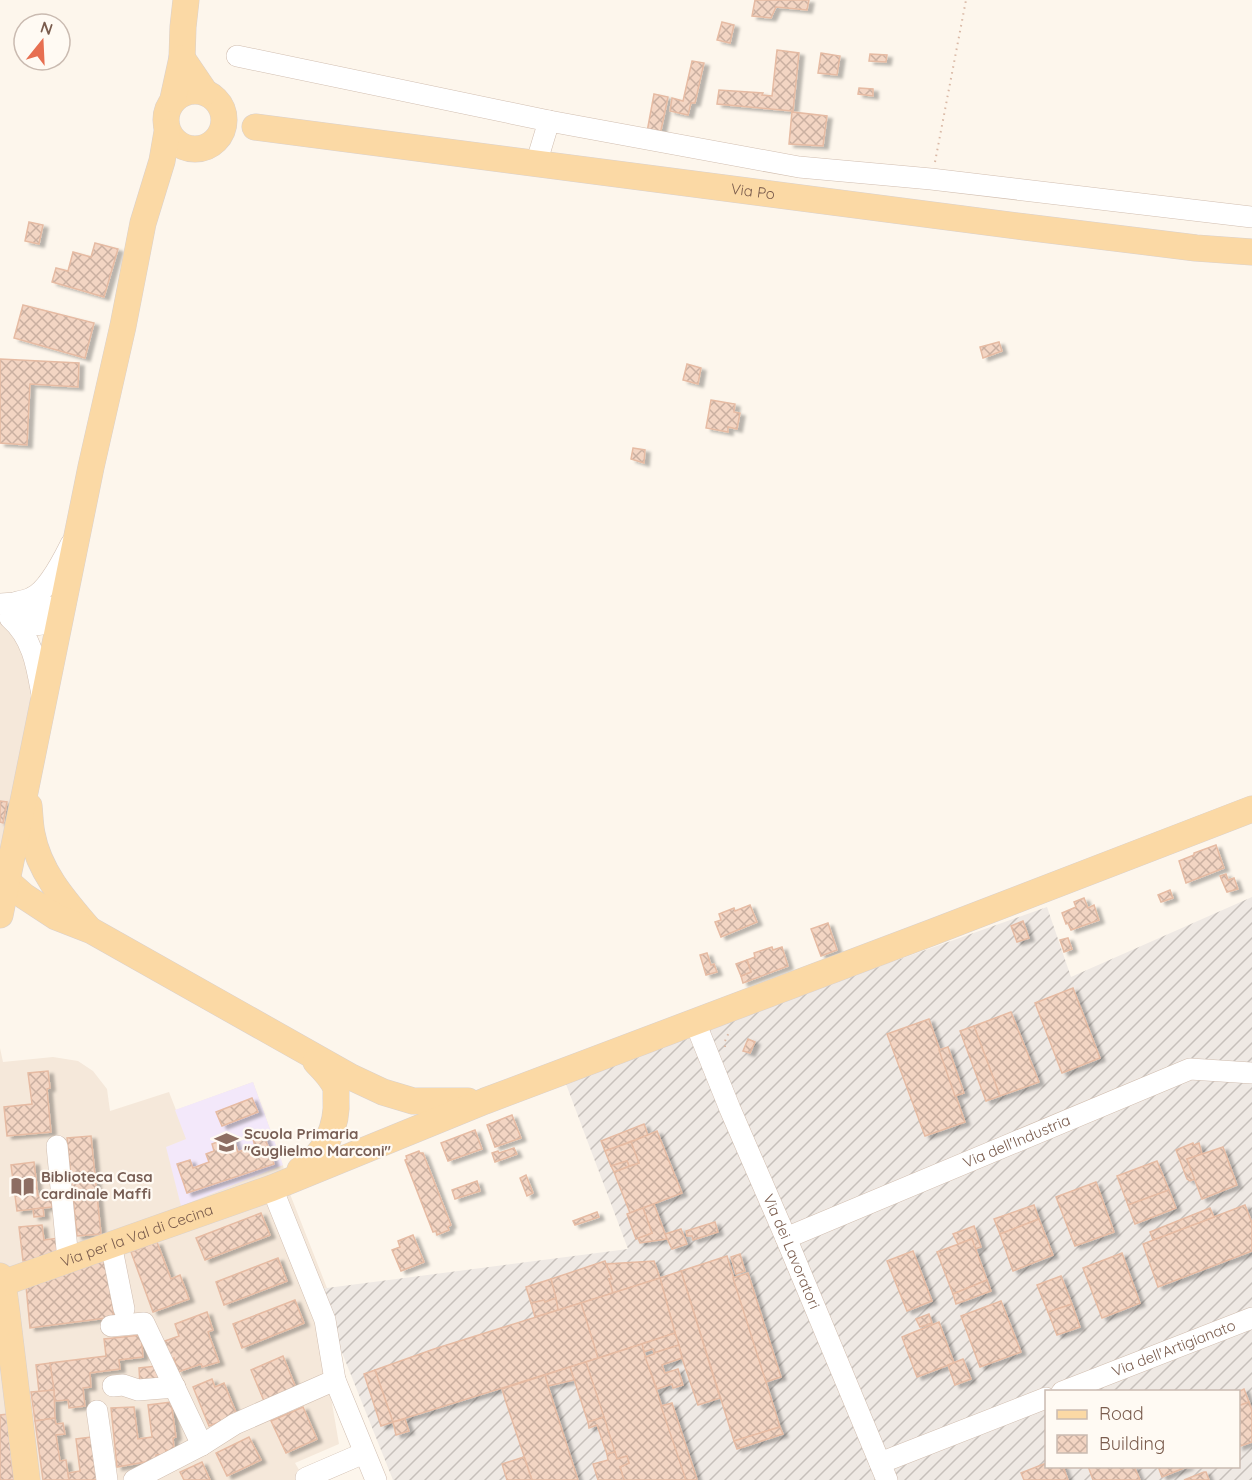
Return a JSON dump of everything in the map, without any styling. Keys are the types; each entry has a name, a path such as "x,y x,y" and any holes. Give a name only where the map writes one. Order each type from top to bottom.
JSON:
{"main road":[{"path":"174,99 182,58 186,0"},
{"path":"167,132 180,146 191,149 208,144 223,128 223,111 182,58"},
{"path":"0,915 143,223 162,161 167,132 165,115 174,99 183,93 189,91 211,97"},
{"name":"Via Po","path":"211,97 255,127"},
{"name":"Via Po","path":"152,194 162,174 183,157 234,132 255,127 1025,227 1196,248 1252,252"},
{"path":"27,786 32,834 38,854 60,894 92,931"},
{"path":"272,1188 485,1101 1252,809"},
{"path":"8,878 28,879 41,883 60,894"},
{"path":"8,878 24,896 57,917 92,931 307,1053 382,1092 413,1101 485,1101"},
{"path":"272,1188 306,1167 323,1149 333,1129 337,1111 336,1088 328,1075 307,1053"},
{"name":"Via per la Val di Cecina","path":"1,1279 68,1260 272,1188"},
{"path":"1,1279 27,1480"}],"street":[{"path":"237,56 549,121 799,167 931,179 1252,217"},
{"path":"536,164 549,121"},
{"path":"7,609 32,598 43,589 65,555 79,527"},
{"path":"7,609 49,607 61,617"},
{"path":"7,609 30,644 38,670 43,706"},
{"name":"Via dei Lavoratori","path":"695,1022 884,1471"},
{"name":"Via dell'Industria","path":"786,1238 1190,1069 1252,1073"},
{"path":"57,1146 68,1260"},
{"path":"272,1188 325,1320 335,1380 376,1480"},
{"path":"111,1244 118,1317 144,1323 202,1445"},
{"name":"Via dell'Artigianato","path":"1067,1390 1252,1318"},
{"path":"134,1480 202,1445 235,1424 335,1380"},
{"path":"113,1386 123,1385 138,1390 175,1387"},
{"path":"884,1471 1045,1399"},
{"path":"97,1411 107,1480"},
{"path":"306,1478 364,1453"}],"path":[{"path":"931,179 966,0"}],"shaded area":[{"path":"0,620 16,630 31,682 30,708 0,873"},
{"path":"1252,897 1252,1480 393,1480 318,1290 628,1249 566,1084 759,1009 1047,907 1071,977"},
{"path":"0,1048 3,1062 53,1057 78,1061 93,1071 107,1089 110,1111 169,1092 176,1110 253,1082 283,1165 288,1189 327,1288 319,1290 319,1328 339,1444 295,1463 305,1480 0,1480"},
{"name":"Scuola Primaria \"Guglielmo Marconi\"","path":"253,1082 283,1165 181,1206 166,1147 186,1139 175,1110"}],"building":[{"path":"755,0 809,0 807,10 776,7 771,18 752,16"},
{"path":"722,22 734,25 730,43 717,40"},
{"path":"777,50 799,53 793,112 827,116 823,146 789,144 792,111 717,104 719,90 763,93 762,95 772,96"},
{"path":"821,53 840,56 837,75 818,73"},
{"path":"870,54 887,55 886,62 869,61"},
{"path":"692,61 704,63 695,103 691,103 688,115 670,111 672,98 683,101"},
{"path":"859,88 873,89 873,96 858,94"},
{"path":"654,94 668,97 660,135 647,132"},
{"path":"29,222 43,225 39,244 25,241"},
{"path":"95,243 118,249 104,297 52,282 56,268 68,271 73,252 91,257"},
{"path":"23,305 94,323 85,358 14,338"},
{"path":"999,342 1002,351 983,358 980,347"},
{"path":"0,359 79,363 78,387 30,384 27,445 0,443"},
{"path":"687,364 701,368 698,384 683,380"},
{"path":"711,400 735,404 734,412 740,413 737,429 728,427 728,432 706,428"},
{"path":"633,448 645,450 644,463 631,459"},
{"path":"0,801 7,802 3,823 0,822"},
{"path":"1216,845 1224,868 1186,883 1179,861"},
{"path":"1226,874 1228,880 1234,878 1238,889 1227,892 1220,876"},
{"path":"1170,890 1173,898 1161,902 1158,895"},
{"path":"1084,898 1088,908 1094,905 1099,920 1071,930 1062,913 1076,907 1074,902"},
{"path":"750,905 757,922 721,937 715,922 721,920 719,914"},
{"path":"1023,921 1029,938 1017,942 1011,926"},
{"path":"828,923 837,950 821,956 811,929"},
{"path":"1068,938 1072,949 1064,952 1060,940"},
{"path":"772,947 773,950 782,947 788,966 743,983 741,976 751,972 747,960 755,957 754,953"},
{"path":"707,953 711,965 714,964 717,972 706,975 700,955"},
{"path":"747,960 751,972 741,976 736,964"},
{"path":"1073,988 1100,1058 1062,1073 1035,1003"},
{"path":"1011,1012 1039,1082 1000,1096 974,1026"},
{"path":"929,1019 965,1122 925,1136 887,1034"},
{"path":"974,1026 1000,1096 986,1101 960,1031"},
{"path":"748,1039 755,1042 750,1053 743,1051"},
{"path":"948,1047 964,1093 955,1096 939,1050"},
{"path":"48,1071 50,1088 47,1089 51,1132 7,1136 4,1107 32,1104 28,1073"},
{"path":"252,1098 258,1112 222,1126 216,1112"},
{"path":"512,1115 521,1138 495,1147 487,1125"},
{"path":"644,1124 648,1135 605,1151 601,1141"},
{"path":"475,1130 482,1149 448,1161 441,1143"},
{"path":"657,1131 682,1193 630,1213 614,1172 639,1163 631,1142"},
{"path":"263,1132 274,1164 187,1193 177,1164 190,1160 193,1168 209,1162 206,1154 214,1151 212,1144 233,1136 238,1152 255,1146 252,1136"},
{"path":"91,1136 101,1234 77,1236 67,1138"},
{"path":"631,1142 639,1163 629,1166 627,1161 611,1166 605,1151"},
{"path":"1193,1143 1194,1145 1199,1143 1202,1154 1187,1159 1195,1179 1190,1181 1187,1179 1176,1150"},
{"path":"1223,1147 1237,1185 1202,1199 1187,1159"},
{"path":"514,1148 517,1154 495,1162 492,1153"},
{"path":"419,1151 423,1153 451,1225 448,1227 449,1230 437,1235 436,1231 433,1232 405,1160 406,1156"},
{"path":"627,1161 629,1166 614,1172 611,1166"},
{"path":"1157,1161 1169,1190 1128,1205 1117,1176"},
{"path":"34,1162 38,1196 51,1195 52,1207 17,1211 11,1165"},
{"path":"526,1175 533,1193 527,1196 520,1178"},
{"path":"477,1181 480,1191 455,1199 452,1190"},
{"path":"1096,1182 1114,1232 1075,1246 1056,1197"},
{"path":"1169,1190 1176,1208 1135,1224 1128,1205"},
{"path":"654,1204 667,1239 640,1243 638,1238 652,1233 643,1208"},
{"path":"1034,1205 1039,1219 1000,1234 994,1219"},
{"path":"1245,1205 1252,1223 1252,1251 1158,1287 1143,1244"},
{"path":"43,1208 44,1216 34,1217 33,1209"},
{"path":"643,1208 652,1233 636,1239 627,1214"},
{"path":"1210,1208 1214,1217 1153,1240 1150,1232"},
{"path":"597,1212 599,1217 575,1225 573,1221"},
{"path":"261,1213 270,1235 205,1260 196,1238"},
{"path":"1039,1219 1053,1255 1013,1271 1000,1234"},
{"path":"715,1222 718,1232 693,1240 692,1236 687,1236 686,1231"},
{"path":"42,1225 44,1240 59,1238 61,1257 23,1261 19,1227"},
{"path":"974,1226 981,1247 975,1249 972,1239 958,1244 953,1234"},
{"path":"681,1229 687,1244 672,1249 665,1234"},
{"path":"413,1235 424,1262 401,1271 392,1250 400,1247 398,1241"},
{"path":"972,1239 987,1280 953,1294 937,1252"},
{"path":"157,1242 171,1279 180,1275 189,1299 153,1312 131,1252"},
{"path":"913,1251 932,1301 907,1311 887,1261"},
{"path":"1122,1253 1140,1303 1102,1318 1083,1268"},
{"path":"740,1254 745,1271 736,1274 731,1257"},
{"path":"106,1256 114,1317 30,1328 26,1286"},
{"path":"727,1256 780,1427 734,1441 681,1271"},
{"path":"278,1258 287,1281 224,1305 216,1282"},
{"path":"605,1261 612,1279 609,1279 613,1293 558,1310 551,1279"},
{"path":"654,1261 660,1278 613,1293 609,1279 612,1279 606,1264"},
{"path":"681,1271 720,1398 698,1405 682,1358 660,1278"},
{"path":"748,1273 781,1377 766,1382 733,1278"},
{"path":"1061,1276 1072,1304 1048,1312 1037,1285"},
{"path":"660,1278 675,1333 598,1358 581,1303"},
{"path":"551,1279 556,1298 531,1303 526,1287"},
{"path":"987,1280 991,1291 956,1304 953,1294"},
{"path":"556,1298 558,1310 535,1317 531,1303"},
{"path":"295,1300 304,1323 242,1348 233,1324"},
{"path":"1001,1301 1021,1352 980,1367 961,1316"},
{"path":"581,1303 598,1358 393,1422 375,1370"},
{"path":"1072,1304 1080,1327 1057,1335 1048,1312"},
{"path":"207,1312 213,1330 208,1332 219,1362 202,1367 201,1364 178,1372 174,1358 168,1360 162,1342 179,1336 175,1324"},
{"path":"929,1314 932,1323 920,1327 916,1319"},
{"path":"939,1322 954,1363 917,1377 902,1337"},
{"path":"675,1333 679,1345 654,1353 653,1349 644,1352 642,1344"},
{"path":"141,1335 143,1357 119,1360 120,1369 90,1373 91,1387 83,1388 85,1406 69,1408 68,1400 55,1401 50,1363 106,1356 104,1339"},
{"path":"642,1344 686,1480 624,1480 620,1467 629,1463 627,1456 617,1459 586,1362"},
{"path":"679,1345 682,1358 662,1365 665,1373 678,1369 683,1385 673,1388 672,1384 657,1389 645,1357"},
{"path":"283,1356 296,1388 264,1401 251,1370"},
{"path":"963,1359 971,1379 955,1385 948,1365"},
{"path":"586,1362 604,1417 588,1422 570,1367"},
{"path":"50,1363 54,1390 39,1392 36,1365"},
{"path":"157,1366 164,1381 140,1385 139,1368"},
{"path":"570,1367 574,1380 548,1386 545,1375"},
{"path":"375,1370 393,1422 381,1426 364,1374"},
{"path":"545,1375 578,1480 532,1480 506,1402 502,1389"},
{"path":"212,1379 215,1387 224,1383 237,1415 209,1426 193,1387"},
{"path":"1244,1389 1249,1402 1240,1405 1240,1391"},
{"path":"54,1390 55,1418 35,1421 31,1392"},
{"path":"171,1402 176,1437 173,1438 174,1449 166,1450 165,1455 156,1455 156,1460 117,1467 111,1408 134,1407 138,1439 152,1437 148,1405"},
{"path":"1249,1402 1252,1411 1252,1442 1240,1446 1240,1405"},
{"path":"672,1403 697,1479 695,1480 686,1480 661,1406"},
{"path":"303,1407 317,1439 286,1453 271,1421"},
{"path":"8,1414 14,1480 0,1480 0,1415"},
{"path":"604,1417 615,1452 607,1454 597,1425 589,1428 588,1422"},
{"path":"55,1418 56,1424 63,1423 65,1434 56,1435 60,1461 66,1460 69,1480 43,1480 35,1421"},
{"path":"405,1419 409,1431 396,1435 393,1422"},
{"path":"780,1427 783,1434 737,1449 734,1441"},
{"path":"91,1437 101,1480 69,1480 68,1473 80,1471 76,1439"},
{"path":"249,1437 261,1460 227,1476 216,1453"},
{"path":"615,1452 617,1459 627,1456 629,1463 620,1467 624,1480 598,1480 593,1464 608,1460 607,1454"},
{"path":"524,1457 532,1480 507,1480 502,1464"},
{"path":"202,1462 210,1480 184,1480 180,1472"},
{"path":"1045,1463 1045,1468 1064,1468 1068,1480 1024,1480 1021,1473"},
{"path":"1089,1468 1135,1468 1140,1480 1093,1480"},
{"path":"1159,1468 1184,1468 1162,1477"},
{"path":"1204,1472 1209,1480 1184,1480"}],"place":[{"name":"Scuola Primaria \"Guglielmo Marconi\"","path":"226,1143"},
{"name":"Biblioteca Casa cardinale Maffi","path":"23,1186"}]}
